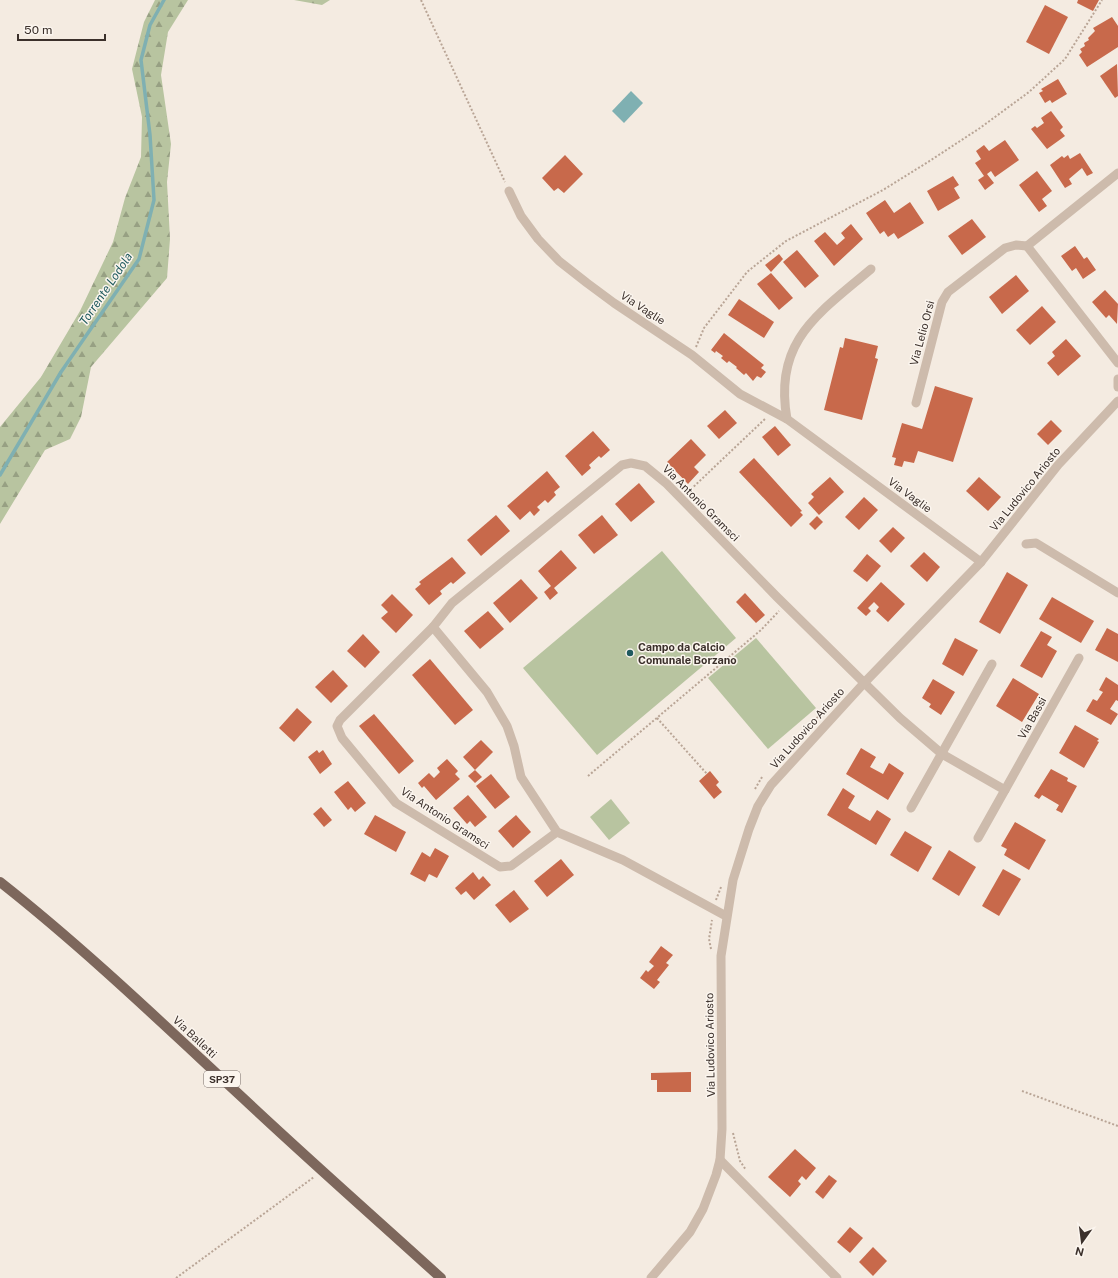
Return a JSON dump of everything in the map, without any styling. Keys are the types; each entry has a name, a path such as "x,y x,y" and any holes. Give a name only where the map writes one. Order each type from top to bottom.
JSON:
{"main road":[{"name":"Via Balletti","path":"0,882 36,910 112,977 322,1171 441,1278"}],"street":[{"path":"1118,173 1027,246 1118,363"},
{"name":"Via Vaglie","path":"509,191 522,216 538,239 559,261 614,303 692,355 740,394 786,419 981,562"},
{"name":"Via Lelio Orsi","path":"916,403 942,302 948,292 1005,248 1016,245 1027,246"},
{"path":"786,419 785,373 793,347 811,321 831,302 871,269"},
{"path":"1118,379 1118,387"},
{"name":"Via Ludovico Ariosto","path":"651,1278 686,1237 703,1209 720,1160 722,1130 721,956 726,916 734,880 749,828 758,806 771,785 865,682 981,562 1058,465 1118,402"},
{"name":"Via Antonio Gramsci","path":"557,832 511,866 500,867 396,803 342,738 337,726 340,720 433,627 452,603 622,465 630,464 646,466 865,682"},
{"path":"1026,544 1036,543 1118,593"},
{"path":"433,627 487,692 507,726 514,746 521,777 557,832 623,860 726,916"},
{"name":"Via Bassi","path":"978,838 1079,658"},
{"path":"911,808 992,664"},
{"path":"865,682 900,718 942,754 1005,790"},
{"path":"720,1160 837,1278"}],"path":[{"path":"421,0 509,191"},
{"path":"692,355 704,328 747,272 786,241 882,190 980,128 1029,92 1064,58 1102,0"},
{"path":"681,499 747,434 773,412"},
{"path":"588,776 761,630 786,605"},
{"path":"657,718 706,774"},
{"path":"1022,1091 1118,1126"},
{"path":"732,1128 735,1147 740,1161 747,1172"},
{"path":"176,1278 322,1171"}],"green space":[{"path":"155,0 188,0 168,32 161,75 171,144 167,182 170,239 167,278 91,367 81,417 70,439 45,450 0,524 0,427 41,377 80,311 113,242 125,198 141,157 142,117 132,69 144,22"},
{"path":"294,0 330,0 322,5"},
{"name":"Campo da Calcio Comunale Borzano","path":"662,551 736,638 597,755 523,668"},
{"path":"756,638 816,708 768,749 708,678"},
{"path":"611,799 630,823 609,840 590,817"}],"water":[{"path":"631,91 643,103 624,123 612,111"}],"building":[{"path":"1078,0 1099,0 1093,11 1077,3"},
{"path":"1045,5 1068,17 1049,54 1026,42"},
{"path":"1112,17 1118,26 1118,47 1087,67 1079,55 1082,52 1080,49 1085,46 1084,43 1089,40 1088,38 1095,31 1093,28"},
{"path":"1117,64 1118,96 1115,98 1100,76"},
{"path":"1058,79 1067,94 1052,103 1050,100 1045,103 1039,93 1043,91 1041,89"},
{"path":"1051,111 1063,127 1060,130 1065,136 1047,149 1031,129 1035,126 1037,128 1044,123 1041,118"},
{"path":"1005,140 1019,160 995,177 991,171 987,174 994,183 985,190 978,180 984,176 975,163 981,159 976,151 984,145 989,151"},
{"path":"1080,153 1093,173 1087,176 1082,168 1069,179 1072,184 1065,188 1050,165 1062,156 1064,158 1068,155 1070,159"},
{"path":"565,155 583,174 564,193 558,188 554,191 542,178"},
{"path":"1037,171 1052,191 1042,199 1047,206 1039,212 1019,185"},
{"path":"953,176 959,185 954,188 960,198 938,211 927,191"},
{"path":"885,200 894,213 910,202 924,223 898,239 894,233 888,237 884,231 880,234 866,213"},
{"path":"972,219 986,237 962,255 948,236"},
{"path":"851,224 863,239 834,266 814,241 825,232 837,245 845,238 841,233"},
{"path":"1075,246 1084,259 1087,257 1096,270 1083,279 1076,268 1072,271 1061,256"},
{"path":"797,250 819,276 805,288 783,262"},
{"path":"779,254 783,259 771,272 765,265"},
{"path":"771,273 793,298 779,310 757,284"},
{"path":"1016,275 1029,291 1002,314 989,297"},
{"path":"1105,290 1118,304 1117,324 1109,315 1106,318 1092,302"},
{"path":"739,299 774,322 764,338 728,315"},
{"path":"1042,306 1056,322 1030,345 1016,330"},
{"path":"724,333 764,365 761,368 766,372 761,378 757,376 753,381 746,373 744,375 729,361 727,363 721,358 723,356 716,351 715,353 711,350"},
{"path":"845,338 878,346 875,358 878,359 862,420 824,410 840,347 843,348"},
{"path":"1066,339 1081,356 1058,376 1047,363 1055,356 1052,352"},
{"path":"935,386 973,398 953,462 918,451 914,463 904,461 902,467 894,465 896,458 892,457 902,423 922,429"},
{"path":"725,410 737,423 719,439 707,426"},
{"path":"1051,420 1062,431 1048,445 1037,434"},
{"path":"775,426 791,445 778,456 762,437"},
{"path":"593,431 610,450 601,458 599,456 589,465 591,468 582,476 565,456"},
{"path":"691,439 706,455 694,467 699,472 688,484 667,462"},
{"path":"754,458 802,511 800,512 803,515 791,527 739,472"},
{"path":"547,471 560,487 554,492 556,495 548,503 545,500 537,507 540,510 534,516 530,511 520,520 507,506"},
{"path":"830,477 844,492 819,515 808,503 814,497 811,494"},
{"path":"979,477 1001,497 988,511 966,491"},
{"path":"639,483 655,502 631,522 615,504"},
{"path":"864,497 878,510 859,530 845,517"},
{"path":"496,515 510,531 481,556 467,540"},
{"path":"602,515 618,535 594,554 578,535"},
{"path":"817,516 823,522 815,530 809,524"},
{"path":"893,527 905,538 891,553 879,541"},
{"path":"561,550 577,568 554,588 558,593 550,600 544,592 551,586 538,571"},
{"path":"924,552 940,567 927,582 910,566"},
{"path":"867,554 881,566 867,582 853,571"},
{"path":"452,557 466,573 453,584 451,582 440,591 442,594 429,605 415,589 421,584 419,582"},
{"path":"1007,572 1028,585 1000,634 979,622"},
{"path":"521,579 538,598 510,623 493,603"},
{"path":"881,582 905,604 888,622 876,611 879,607 874,602 868,608 871,611 866,616 857,608"},
{"path":"745,593 765,615 756,623 736,602"},
{"path":"392,594 413,615 396,633 381,618 388,612 381,605"},
{"path":"1052,597 1094,621 1081,643 1039,619"},
{"path":"488,611 504,629 480,649 464,631"},
{"path":"1107,628 1118,634 1118,662 1095,650"},
{"path":"1041,631 1052,637 1047,645 1057,651 1042,678 1020,666"},
{"path":"363,634 380,652 365,668 347,651"},
{"path":"955,638 978,650 963,676 942,664"},
{"path":"430,659 473,710 455,725 412,675"},
{"path":"333,670 348,686 331,703 315,687"},
{"path":"1106,677 1118,685 1118,701 1116,700 1110,709 1118,714 1111,725 1086,711 1093,699 1097,701 1103,692 1099,690"},
{"path":"1013,678 1039,694 1022,722 996,706"},
{"path":"933,679 955,692 941,715 929,707 931,704 922,698"},
{"path":"297,708 312,722 294,742 279,728"},
{"path":"374,714 414,761 399,774 359,726"},
{"path":"1075,725 1099,739 1097,741 1099,742 1084,768 1059,753"},
{"path":"481,740 493,752 475,770 463,757"},
{"path":"861,748 876,757 870,767 883,774 889,763 904,773 888,800 846,774"},
{"path":"317,750 319,753 323,750 332,764 320,774 308,757"},
{"path":"447,759 458,771 455,774 460,779 436,800 424,786 422,788 418,783 429,773 434,778 440,772 437,768"},
{"path":"1051,769 1068,778 1067,781 1077,786 1062,813 1056,810 1059,805 1042,795 1039,799 1034,796"},
{"path":"475,770 482,777 475,783 468,776"},
{"path":"710,771 719,782 716,785 722,792 714,799 699,781"},
{"path":"491,774 510,797 495,809 476,786"},
{"path":"348,781 366,803 355,812 351,807 348,810 334,792"},
{"path":"843,788 855,796 848,808 870,821 877,810 891,819 876,845 827,815"},
{"path":"468,795 487,817 475,827 470,821 467,824 453,808"},
{"path":"321,807 332,820 324,827 313,814"},
{"path":"375,815 406,832 396,852 364,834"},
{"path":"516,815 531,832 513,848 498,831"},
{"path":"1015,822 1046,840 1029,870 1004,855 1007,849 1001,846"},
{"path":"905,831 932,847 918,872 890,855"},
{"path":"435,848 449,856 437,878 429,874 425,882 410,874 422,852 430,857"},
{"path":"949,850 976,867 959,896 932,879"},
{"path":"561,859 574,875 547,897 534,881"},
{"path":"1003,869 1021,879 999,916 982,906"},
{"path":"473,872 479,880 483,876 491,885 474,900 466,891 461,895 455,888"},
{"path":"514,890 529,909 510,923 495,905"},
{"path":"661,946 673,955 666,963 669,965 657,980 660,982 654,989 640,978 646,970 648,972 654,966 649,962"},
{"path":"691,1072 691,1092 657,1092 657,1080 651,1080 651,1073"},
{"path":"795,1149 816,1168 806,1180 802,1176 798,1181 801,1184 790,1197 768,1177"},
{"path":"829,1175 837,1181 823,1199 815,1192"},
{"path":"850,1227 863,1238 850,1253 837,1242"},
{"path":"873,1247 887,1261 873,1276 859,1262"}],"waterway":[{"name":"Torrente Lodola","path":"0,475 61,372 139,259 154,200 150,135 141,60 150,25 164,0"}],"place":[{"name":"Campo da Calcio Comunale Borzano","path":"630,653"}]}
